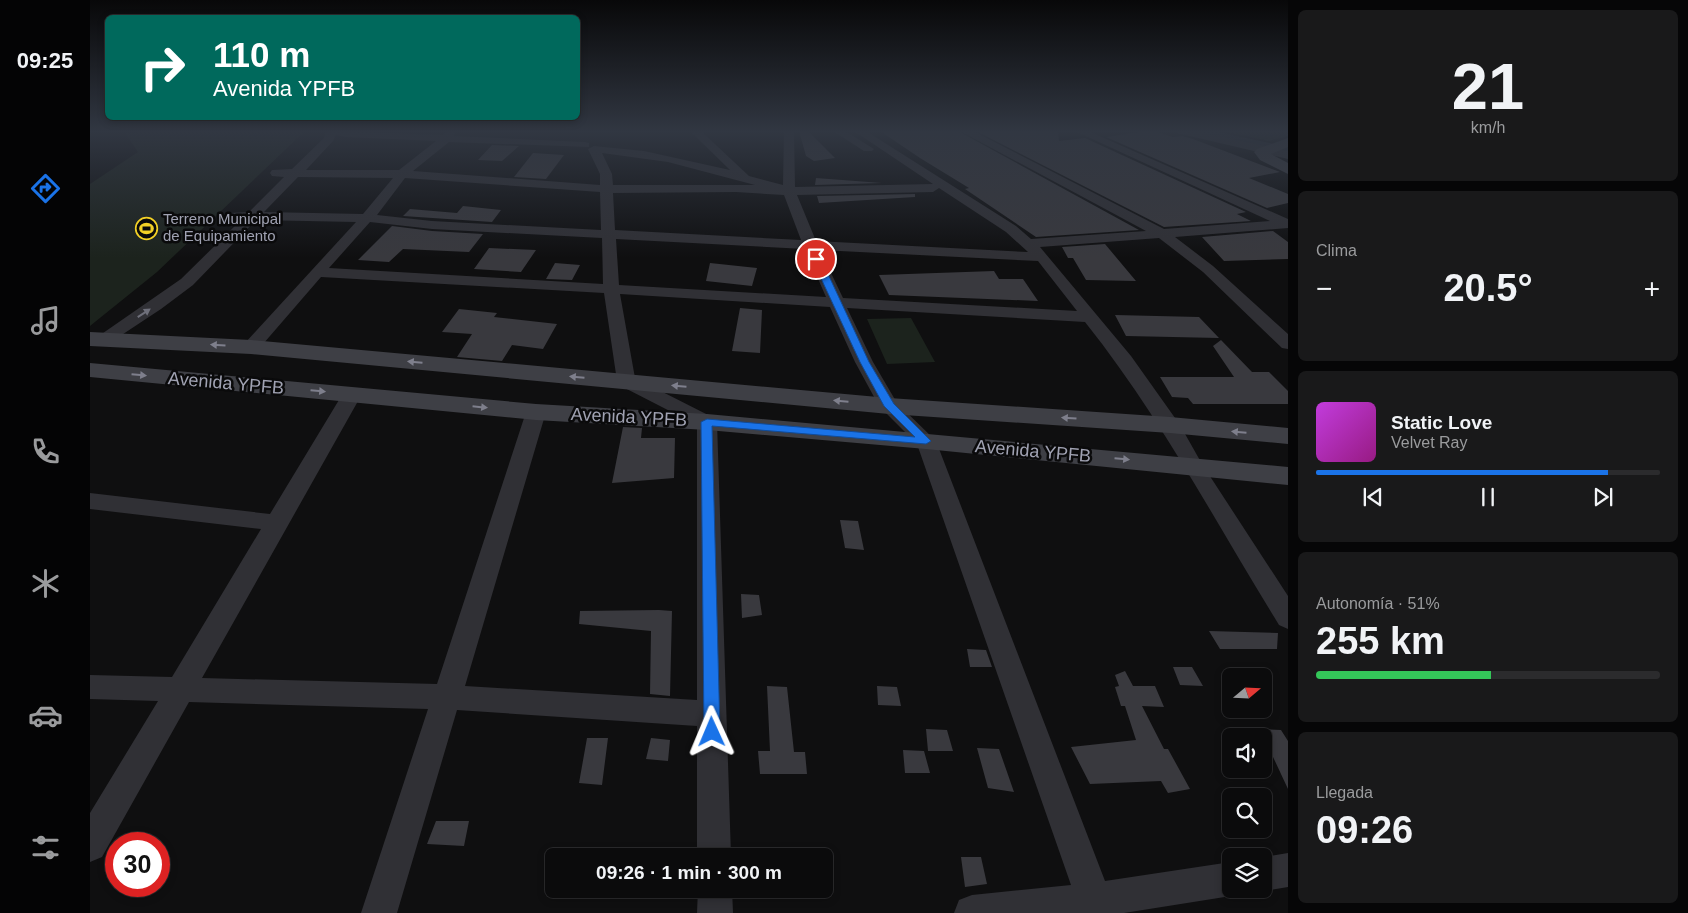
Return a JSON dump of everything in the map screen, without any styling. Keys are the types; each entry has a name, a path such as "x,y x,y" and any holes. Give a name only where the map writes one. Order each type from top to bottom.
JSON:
{"street":[{"path":"200,248 275,174"},
{"path":"94,336 155,306 187,282 293,174"},
{"path":"360,174 402,174 608,189 736,188 789,191 933,188"},
{"path":"251,347 367,218 402,174"},
{"path":"606,174 608,189 607,233 611,290 626,381 707,422 714,848"},
{"path":"724,174 789,191"},
{"path":"740,174 746,179"},
{"path":"789,174 789,191 810,244 864,362 890,406 926,441 1096,906"},
{"path":"909,174 1027,244 1288,224"},
{"path":"926,174 1011,229 1042,257 1091,317 1125,360 1170,425 1192,465 1288,618"},
{"path":"1048,174 1161,233 1208,269 1288,344"},
{"path":"1176,174 1288,224"},
{"path":"234,216 367,218 432,225 1042,257"},
{"path":"317,272 1091,317"},
{"path":"94,336 174,274"},
{"name":"Avenida YPFB","path":"94,336 251,347 890,406 1170,425 1288,436"},
{"name":"Avenida YPFB","path":"90,370 536,412 707,422 926,441 1192,465 1288,476"},
{"path":"90,845 182,690 352,394"},
{"path":"379,913 536,412"},
{"path":"90,501 278,523"},
{"path":"90,687 447,697 712,714"},
{"path":"1272,873 1288,870"},
{"path":"972,913 1096,906 1222,881"},
{"path":"715,898 715,913"}],"shaded area":[{"name":"Terreno Municipal de Equipamiento","path":"106,174 260,174 157,272 90,326 90,184"},
{"path":"911,318 935,362 887,364 867,319"}],"building":[{"path":"517,174 550,174 546,179 514,177"},
{"path":"945,174 1036,174 1139,230 1036,237 965,189 969,188"},
{"path":"1059,174 1162,174 1246,212 1237,214 1251,221 1164,227"},
{"path":"1189,174 1272,174 1249,178 1288,194 1288,203 1267,208"},
{"path":"816,178 882,183 815,185"},
{"path":"915,194 915,197 819,203 817,196"},
{"path":"463,206 501,210 492,222 403,216 410,209 457,213"},
{"path":"392,226 483,234 469,252 403,249 389,262 358,260"},
{"path":"1273,231 1288,242 1288,259 1224,261 1202,237"},
{"path":"1105,244 1136,281 1086,280 1073,258 1068,258 1062,247"},
{"path":"489,248 536,250 521,272 474,269"},
{"path":"555,263 580,265 572,280 546,279"},
{"path":"710,263 757,268 752,286 706,281"},
{"path":"994,271 999,279 1023,279 1038,301 889,295 879,275"},
{"path":"740,308 762,310 760,353 732,351"},
{"path":"459,309 497,313 494,317 557,324 543,349 512,345 502,361 457,357 472,334 442,332"},
{"path":"1115,315 1199,317 1219,338 1126,336"},
{"path":"1221,340 1252,372 1269,372 1288,391 1288,404 1193,404 1188,398 1172,397 1160,377 1234,377 1213,346"},
{"path":"623,427 642,428 641,438 675,438 674,478 612,483"},
{"path":"840,520 858,521 864,550 845,548"},
{"path":"741,594 759,595 762,615 742,618"},
{"path":"580,611 672,611 670,696 650,694 651,631 579,624"},
{"path":"1209,631 1278,633 1277,649 1220,649"},
{"path":"967,649 986,650 992,667 970,667"},
{"path":"1173,667 1192,667 1203,686 1180,685"},
{"path":"1125,671 1133,686 1155,686 1164,707 1142,706 1164,749 1168,749 1190,789 1168,793 1161,781 1090,784 1071,747 1136,740 1125,706 1121,706 1115,687 1119,686 1115,675"},
{"path":"767,686 787,687 794,752 805,752 807,774 760,774 758,751 770,751"},
{"path":"877,686 897,687 901,706 878,705"},
{"path":"926,729 947,730 953,751 928,751"},
{"path":"1272,730 1281,730 1288,741 1288,789 1272,755"},
{"path":"587,738 608,738 602,785 579,783"},
{"path":"651,738 670,740 668,761 646,759"},
{"path":"977,748 999,749 1014,792 988,788"},
{"path":"903,750 924,751 930,773 905,773"},
{"path":"436,821 469,821 464,846 427,844"},
{"path":"961,857 981,857 987,884 965,887"}],"place":[{"name":"Terreno Municipal de Equipamiento","path":"147,228"}],"route":[{"path":"712,732 707,422 926,441 890,406 864,362 816,259"}]}
